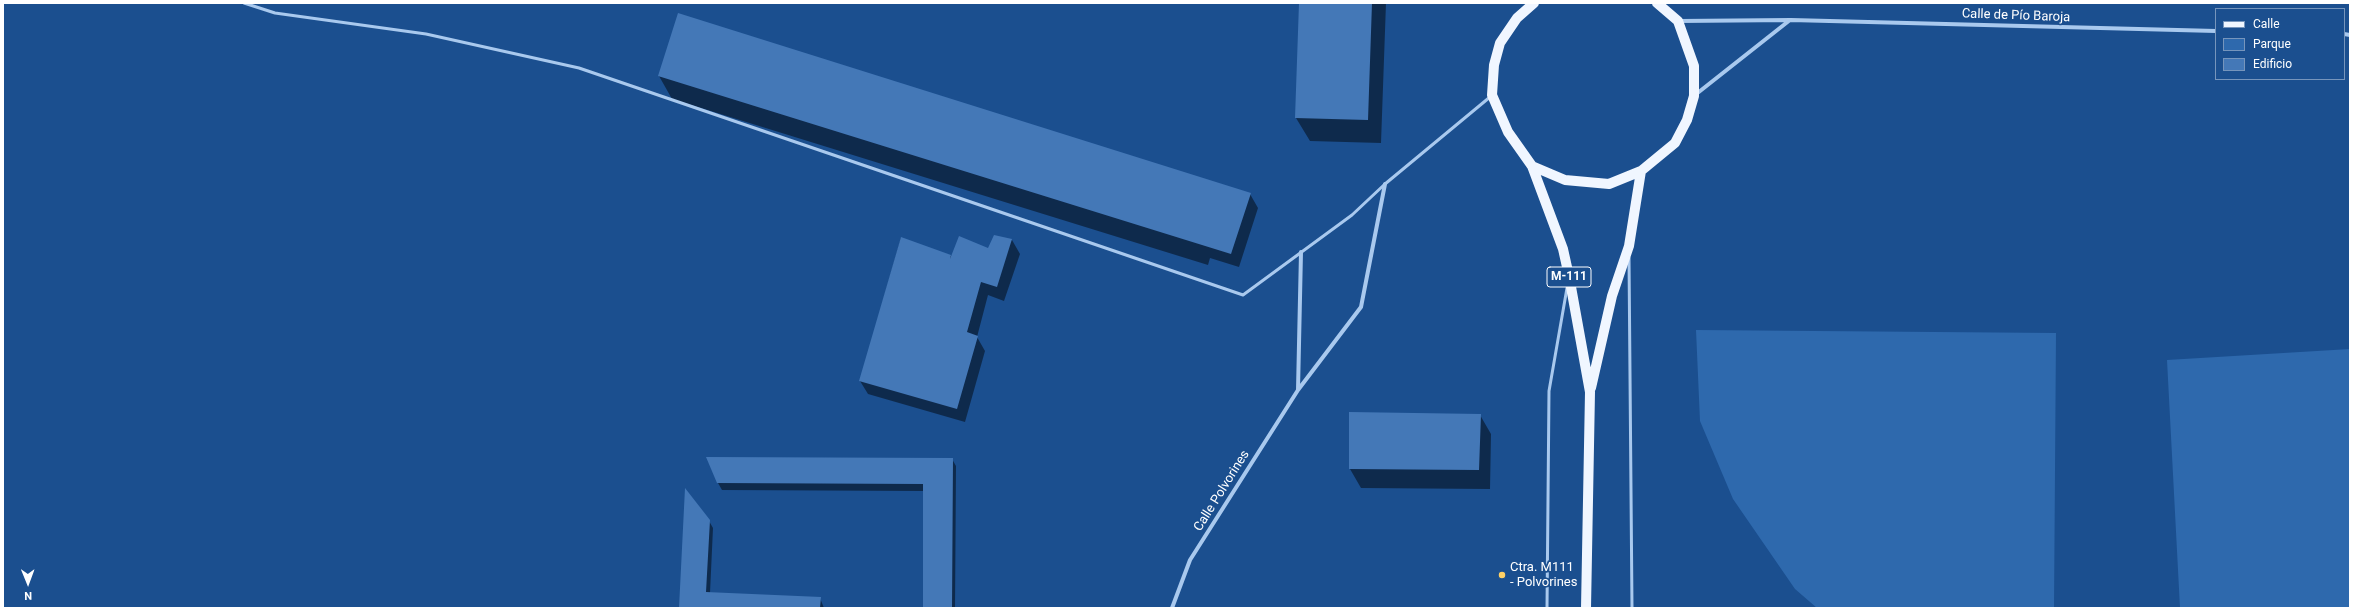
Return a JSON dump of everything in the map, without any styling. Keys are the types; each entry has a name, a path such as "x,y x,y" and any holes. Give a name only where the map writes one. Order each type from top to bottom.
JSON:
{"main road":[{"name":"M-111","path":"1534,3 1517,18 1500,43 1494,65 1492,95 1508,132 1532,166 1563,249 1569,276 1590,392 1586,608"},
{"path":"1532,166 1565,180 1609,184 1641,171 1675,143 1687,120 1694,96 1694,66 1678,21 1657,3"},
{"name":"M-111","path":"1590,392 1612,296 1629,246 1641,171"}],"street":[{"path":"1694,96 1791,20"},
{"name":"Calle de Pío Baroja","path":"1678,21 1791,20 2215,31"},
{"name":"Calle Polvorines","path":"1172,608 1190,560 1298,390 1361,307 1385,184"},
{"path":"1298,390 1301,252"}],"lane":[{"path":"244,3 275,13 426,34 579,68 1243,295 1352,215 1385,184 1492,95"},
{"path":"1629,246 1632,608"},
{"path":"1547,608 1549,391 1569,276"}],"green space":[{"path":"1696,330 2056,333 2054,608 1817,608 1795,589 1733,499 1700,421"},
{"path":"2350,349 2350,608 2180,608 2167,360"}],"building":[{"path":"1299,3 1372,3 1368,120 1295,118"},
{"path":"678,13 1251,193 1231,254 658,76"},
{"path":"994,235 1012,239 997,287 981,282 967,332 978,336 957,409 859,381 901,237 951,255 950,259 959,236 988,248"},
{"path":"1349,412 1481,414 1479,470 1349,469"},
{"path":"706,457 953,458 952,608 923,608 923,484 717,483"},
{"path":"685,488 710,520 706,592 821,597 820,608 679,608"}],"place":[{"name":"Ctra. M111 - Polvorines","path":"1502,575"}]}
